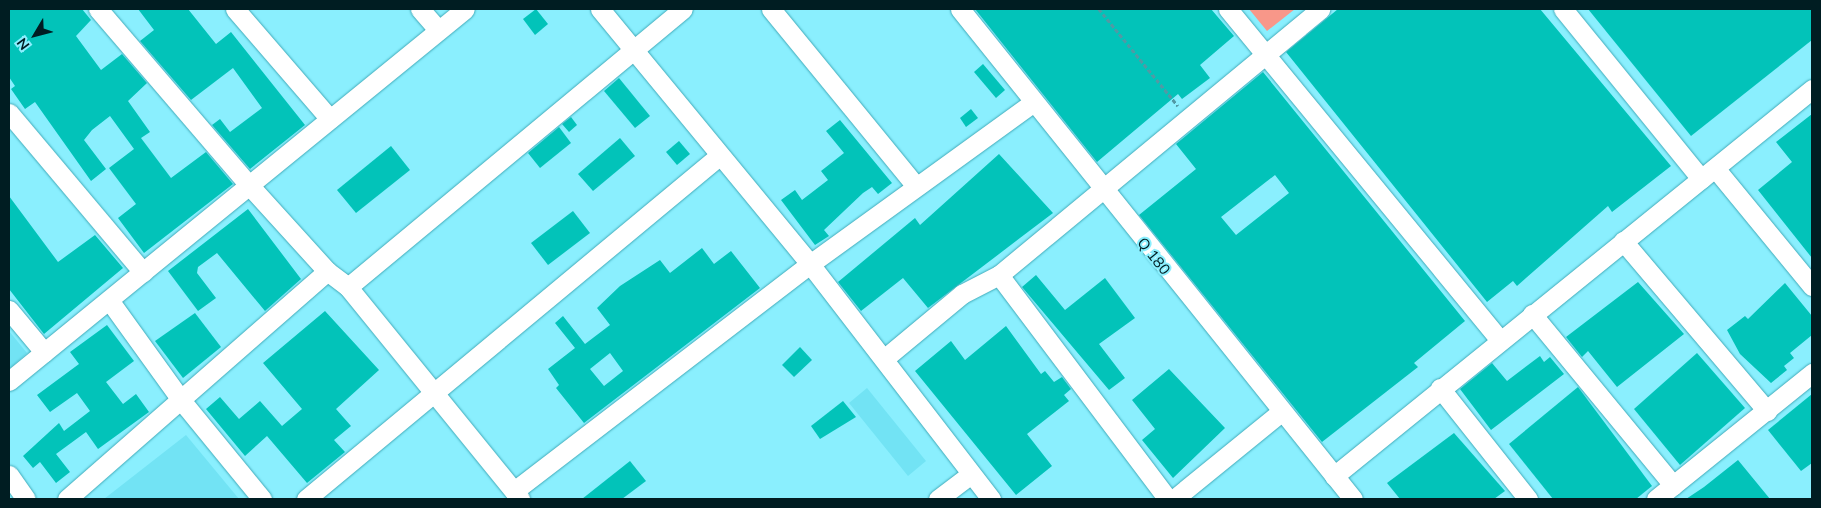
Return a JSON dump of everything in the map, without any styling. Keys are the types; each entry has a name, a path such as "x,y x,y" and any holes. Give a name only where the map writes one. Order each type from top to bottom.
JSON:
{"street":[{"path":"98,9 249,185 327,271 348,287 434,397 517,495 810,264 1034,102"},
{"path":"236,9 330,119"},
{"path":"420,9 438,30"},
{"path":"9,381 465,9"},
{"path":"600,9 719,156 810,264 991,499"},
{"path":"348,287 633,48 683,9"},
{"path":"770,9 916,186"},
{"name":"Q 180","path":"960,9 1101,190 1353,499"},
{"path":"1228,9 1500,340"},
{"path":"884,358 962,294 999,275 1320,9"},
{"path":"1563,9 1708,174 1812,286"},
{"path":"1334,476 1532,314 1811,93"},
{"path":"9,113 143,272"},
{"path":"306,499 434,397 719,156"},
{"path":"1623,241 1767,411"},
{"path":"66,499 327,271"},
{"path":"999,275 1168,499"},
{"path":"109,300 181,400 262,499"},
{"path":"9,310 44,352"},
{"path":"1532,314 1673,486"},
{"path":"1656,499 1812,373"},
{"path":"1440,388 1528,499"},
{"path":"1174,499 1281,412"},
{"path":"938,499 971,474"},
{"path":"9,475 26,499"}],"path":[{"path":"1099,9 1189,119"}],"shaded area":[{"path":"1249,9 1295,9 1267,31"},
{"path":"9,331 27,353 9,369"},
{"path":"867,388 926,461 908,476 849,403"},
{"path":"186,435 239,499 104,499"}],"building":[{"path":"9,9 82,9 91,20 76,36 101,70 122,54 147,83 128,101 150,132 141,138 171,178 206,152 233,184 144,253 118,218 136,204 109,168 134,149 110,116 92,130 84,140 106,169 91,181 35,102 25,109 11,89 15,86 9,77"},
{"path":"138,9 188,9 216,44 231,32 305,125 250,169 212,125 220,119 230,132 262,108 233,68 191,100 140,41 154,30"},
{"path":"536,9 548,24 535,35 523,19"},
{"path":"975,9 1211,9 1234,36 1200,65 1210,78 1182,99 1178,94 1097,162"},
{"path":"1338,9 1540,9 1671,166 1612,212 1608,206 1517,286 1513,281 1487,302 1286,52"},
{"path":"1588,9 1812,9 1812,40 1691,136"},
{"path":"983,64 1005,90 996,98 974,72"},
{"path":"1263,72 1465,321 1414,363 1418,367 1322,442 1139,215 1196,169 1176,144","holes":["1275,175 1289,193 1236,235 1221,217"]},
{"path":"619,78 650,116 635,128 604,91"},
{"path":"971,109 978,118 966,127 960,118"},
{"path":"1812,114 1812,258 1758,190 1792,162 1776,142"},
{"path":"571,117 577,125 569,132 562,124"},
{"path":"840,120 892,183 878,194 872,187 863,193 824,230 829,236 815,245 781,200 795,190 802,200 828,180 821,171 844,153 826,131"},
{"path":"559,127 571,143 540,168 528,153"},
{"path":"620,138 635,156 593,191 578,174"},
{"path":"679,141 690,154 677,165 666,152"},
{"path":"391,146 410,170 356,213 337,190"},
{"path":"999,154 1053,213 928,308 903,278 861,311 838,282 915,218 920,225"},
{"path":"9,196 58,262 95,235 123,268 44,334 9,289"},
{"path":"248,209 301,279 265,311 217,253 198,267 197,273 216,298 198,311 168,271"},
{"path":"573,211 590,233 548,265 531,243"},
{"path":"702,248 714,264 731,251 760,288 584,423 556,388 559,385 548,369 575,348 555,323 563,316 585,344 610,325 597,308 620,286 660,260 670,273","holes":["610,353 623,371 604,386 590,369"]},
{"path":"1036,275 1065,310 1105,278 1135,318 1099,344 1125,378 1109,390 1022,287"},
{"path":"1638,282 1684,334 1617,387 1588,351 1582,357 1566,337"},
{"path":"1785,283 1812,316 1812,335 1790,353 1794,358 1784,366 1787,370 1771,383 1740,354 1727,330 1745,316 1748,319"},
{"path":"325,311 379,370 336,409 351,426 334,440 345,452 307,483 267,436 245,456 206,409 220,397 239,419 260,401 282,426 302,409 263,363"},
{"path":"195,313 221,347 183,378 155,341"},
{"path":"107,325 134,361 106,382 123,404 136,394 149,412 98,449 86,432 56,454 70,472 56,483 40,462 33,468 23,456 59,423 64,431 90,411 77,393 50,412 37,395 79,364 70,352"},
{"path":"1006,326 1041,374 1045,371 1054,382 1062,377 1071,389 1064,395 1069,401 1027,434 1052,466 1016,495 915,371 951,341 965,360"},
{"path":"800,347 812,360 794,377 782,365"},
{"path":"1697,353 1745,408 1680,465 1634,409"},
{"path":"1540,356 1544,362 1550,357 1564,374 1491,430 1460,389 1492,363 1507,381"},
{"path":"1169,369 1225,428 1173,478 1142,440 1155,429 1132,400"},
{"path":"1578,387 1652,486 1636,499 1553,499 1509,444"},
{"path":"1812,394 1812,463 1801,471 1768,430"},
{"path":"843,401 856,417 820,439 811,426"},
{"path":"1454,433 1505,491 1494,499 1400,499 1387,483"},
{"path":"1738,460 1770,499 1686,499 1704,487"},
{"path":"630,461 646,481 622,499 582,499"}]}
